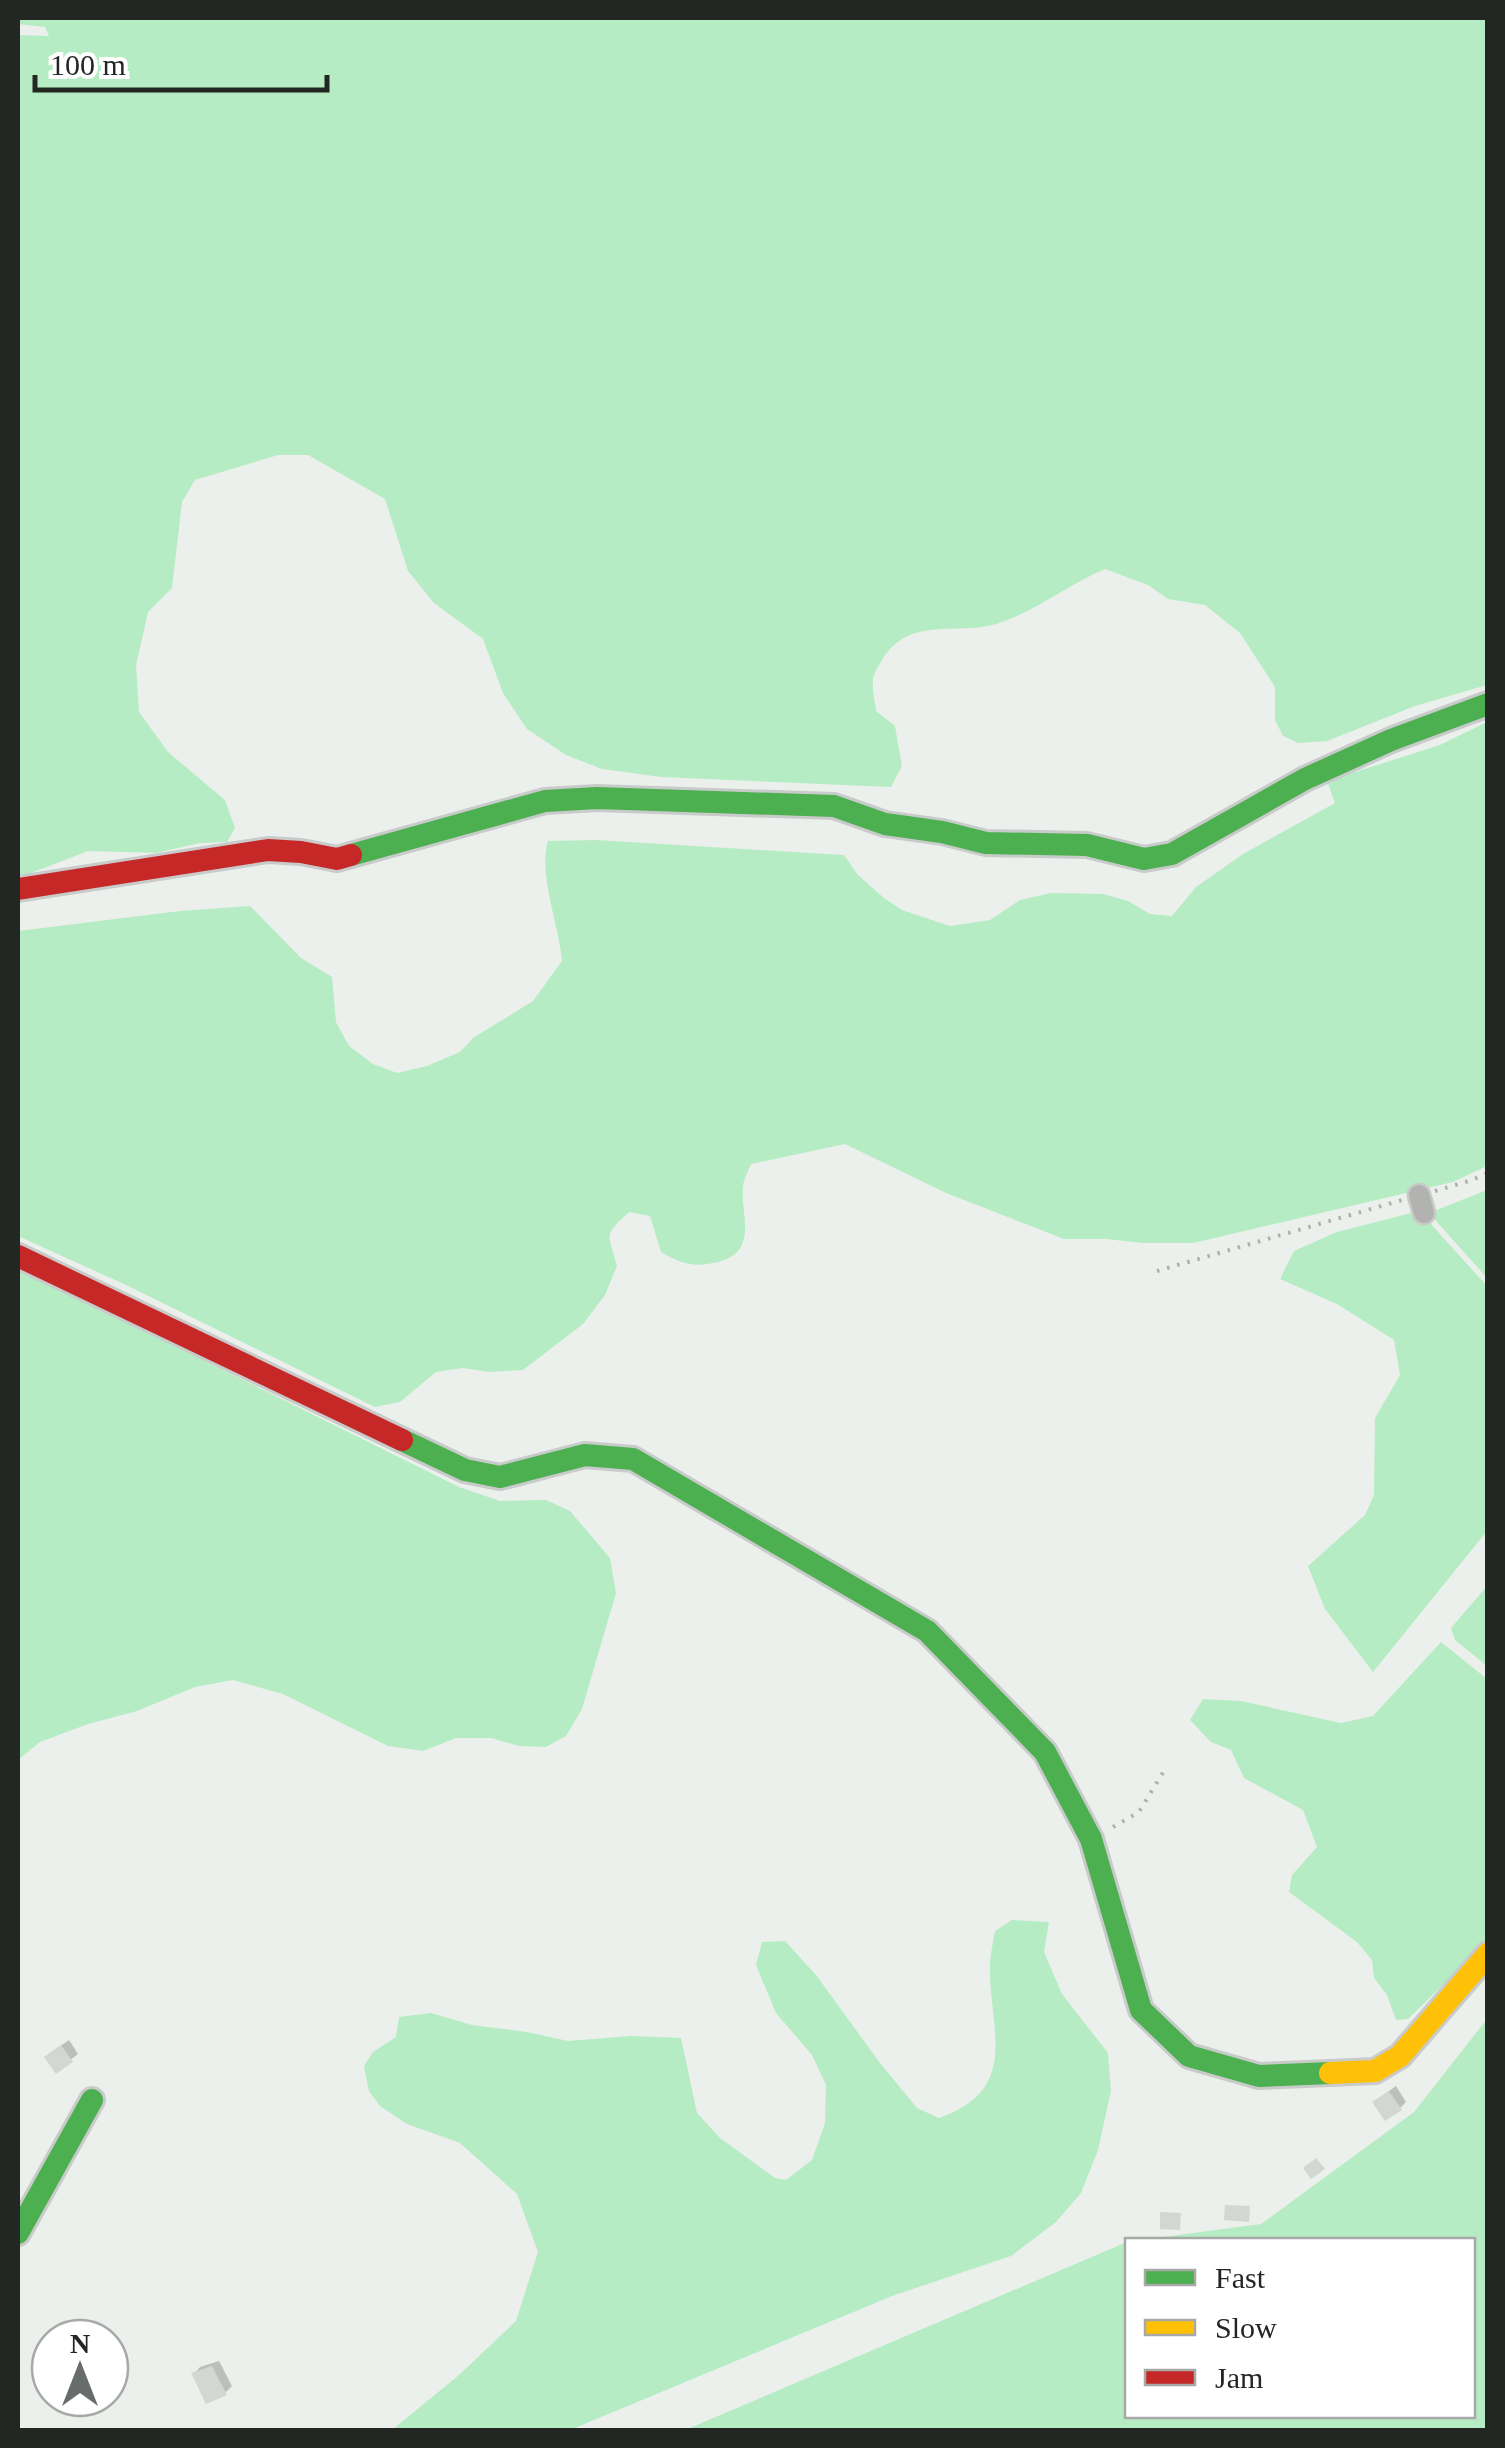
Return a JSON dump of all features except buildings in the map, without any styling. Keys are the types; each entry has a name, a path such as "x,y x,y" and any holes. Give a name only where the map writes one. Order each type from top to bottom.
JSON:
{"street":[{"path":"18,889 268,850 337,859 545,801 597,798 834,806 885,824 986,843 1087,845 1144,859 1172,854 1305,779 1391,740 1488,704"},
{"path":"18,1256 464,1470 500,1477 585,1455 633,1459 927,1631 1045,1752 1092,1839 1140,2010 1189,2056 1258,2076 1375,2070 1400,2056 1488,1954"},
{"path":"18,2234 92,2100"}],"path":[{"path":"1157,1272 1421,1204 1488,1173"},
{"path":"1092,1839 1139,1812 1167,1766"}],"shaded area":[{"path":"18,18 1487,18 1487,685 1415,706 1327,741 1298,743 1283,736 1275,720 1275,687 1240,633 1205,605 1168,599 1148,585 1105,569 1002,622 921,632 894,646 873,677 876,711 895,726 902,766 891,787 661,777 602,769 566,755 527,729 503,693 483,639 434,603 408,571 385,499 308,455 278,455 195,480 182,502 172,588 148,612 136,665 139,712 168,752 225,800 235,828 227,842 200,843 156,853 88,851 18,878 18,35 49,36 45,27 18,24"},
{"path":"1487,722 1487,1166 1453,1182 1193,1243 1064,1239 946,1193 845,1144 751,1164 743,1186 743,1243 728,1258 713,1263 686,1263 661,1252 650,1216 629,1212 611,1231 617,1266 605,1295 583,1324 523,1370 489,1372 463,1368 436,1372 400,1402 375,1407 18,1236 18,931 250,906 301,958 332,977 336,1022 349,1046 373,1064 397,1073 460,1052 473,1038 533,1001 562,961 547,884 548,841 596,840 844,855 858,875 884,898 902,910 950,926 990,920 1020,900 1051,893 1103,894 1128,901 1150,914 1172,916 1196,887 1243,854 1335,803 1327,781 1440,745"},
{"path":"1487,1190 1487,1278 1429,1213"},
{"path":"1419,1211 1487,1286 1487,1531 1373,1672 1325,1609 1308,1566 1365,1515 1374,1495 1375,1418 1400,1375 1394,1340 1337,1304 1280,1279 1294,1251 1337,1232"},
{"path":"18,1268 459,1487 500,1501 546,1500 570,1511 610,1558 616,1593 582,1709 566,1736 546,1747 519,1746 491,1738 456,1738 423,1751 388,1746 283,1694 233,1680 195,1687 137,1711 88,1724 40,1742 18,1760"},
{"path":"1487,1586 1487,1666 1455,1640 1451,1628"},
{"path":"1441,1642 1487,1679 1487,1942 1408,2019 1396,2020 1387,1995 1374,1978 1372,1960 1357,1942 1289,1892 1292,1875 1317,1847 1303,1810 1244,1778 1231,1750 1211,1742 1190,1720 1203,1699 1241,1701 1341,1723 1373,1716"},
{"path":"1012,1920 1049,1922 1044,1952 1062,1994 1108,2053 1111,2091 1098,2150 1081,2193 1056,2222 1011,2256 892,2296 570,2430 392,2430 516,2321 538,2252 517,2194 460,2143 407,2124 380,2106 369,2091 364,2066 373,2052 396,2037 399,2017 431,2013 472,2025 568,2041 631,2036 681,2038 697,2113 720,2138 775,2178 786,2180 812,2160 825,2123 826,2085 812,2055 776,2013 756,1965 762,1942 785,1941 816,1975 917,2108 939,2118 965,2106 982,2091 992,2073 995,2033 991,1955 995,1931"},
{"path":"1487,2019 1487,2430 685,2430 1125,2243 1125,2418 1475,2418 1475,2238 1155,2238 1261,2224 1414,2112"}],"traffic: fast":[{"path":"351,855 545,801 597,798 834,806 885,824 986,843 1087,845 1144,859 1172,854 1305,779 1391,740 1488,704"},
{"path":"402,1440 465,1470 500,1477 585,1455 633,1459 927,1631 1045,1752 1091,1839 1141,2010 1189,2056 1259,2076 1330,2073"},
{"path":"18,2233 92,2100"}],"traffic: slow":[{"path":"1330,2073 1375,2071 1400,2056 1488,1954"}],"traffic: jam":[{"path":"18,889 268,850 337,859 351,855"},
{"path":"18,1256 402,1440"}]}
